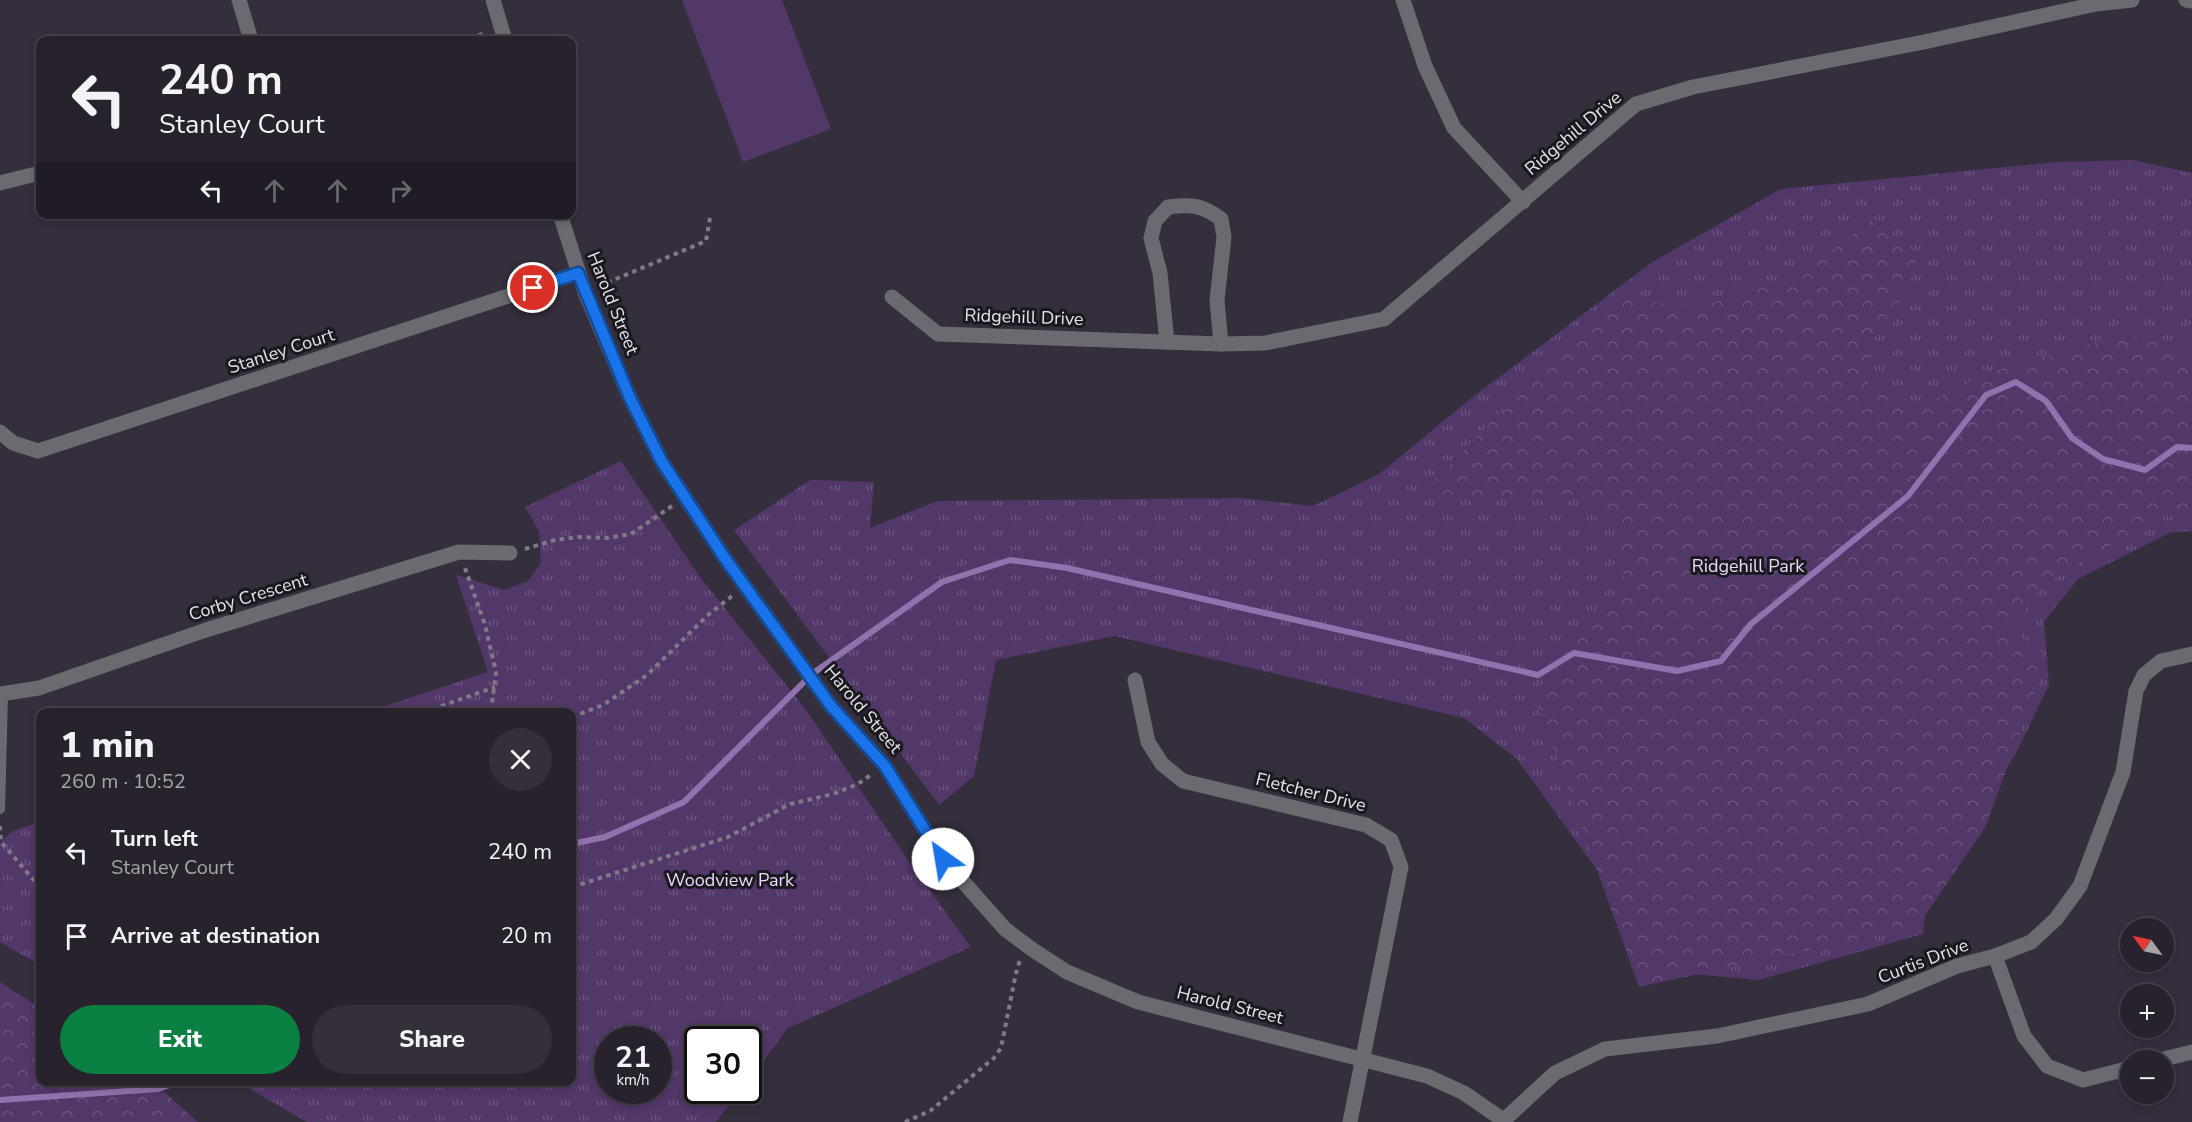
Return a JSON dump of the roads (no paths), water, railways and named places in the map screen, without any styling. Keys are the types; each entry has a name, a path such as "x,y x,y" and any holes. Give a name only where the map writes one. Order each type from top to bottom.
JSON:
{"street":[{"path":"239,0 251,36"},
{"path":"493,0 503,34"},
{"path":"1403,0 1425,66 1454,128 1523,202"},
{"name":"Ridgehill Drive","path":"892,297 938,334 1221,344 1265,343 1383,319 1636,104 1692,87 1924,42 2095,2 2132,0"},
{"path":"2186,0 2192,1"},
{"path":"0,183 36,174"},
{"path":"1167,342 1160,273 1151,238 1155,221 1168,207 1190,204 1208,209 1221,219 1224,237 1217,300 1221,344"},
{"name":"Harold Street","path":"562,219 585,292 630,398 662,462 744,585 831,706 885,766 943,859 1005,929 1067,972 1138,1002 1427,1076 1464,1093 1505,1121"},
{"name":"Stanley Court","path":"0,432 13,443 38,452 578,273"},
{"name":"Corby Crescent","path":"2,695 39,688 206,630 459,552 510,553"},
{"name":"Curtis Drive","path":"1505,1121 1555,1073 1605,1049 1717,1036 1868,1004 1957,966 1995,956 2031,942 2056,919 2080,886 2123,772 2136,690 2144,675 2161,661 2192,654"},
{"name":"Fletcher Drive","path":"1135,680 1148,742 1162,764 1183,781 1366,825 1391,840 1401,867 1350,1122"},
{"path":"1995,956 2024,1036 2047,1066 2083,1080 2120,1071"},
{"path":"2174,1057 2192,1053"}],"lane":[{"path":"0,809 2,695"}],"waterway":[{"path":"576,843 605,837 684,802 812,674 942,582 1010,560 1067,568 1538,675 1574,653 1677,671 1721,661 1751,624 1908,496 1986,395 2016,382 2046,401 2072,438 2103,459 2145,470 2177,447 2192,448"},
{"path":"0,1100 158,1089 167,1086"}],"park label":[{"name":"Ridgehill Park","path":"1748,566"},
{"name":"Woodview Park","path":"730,880"}]}
